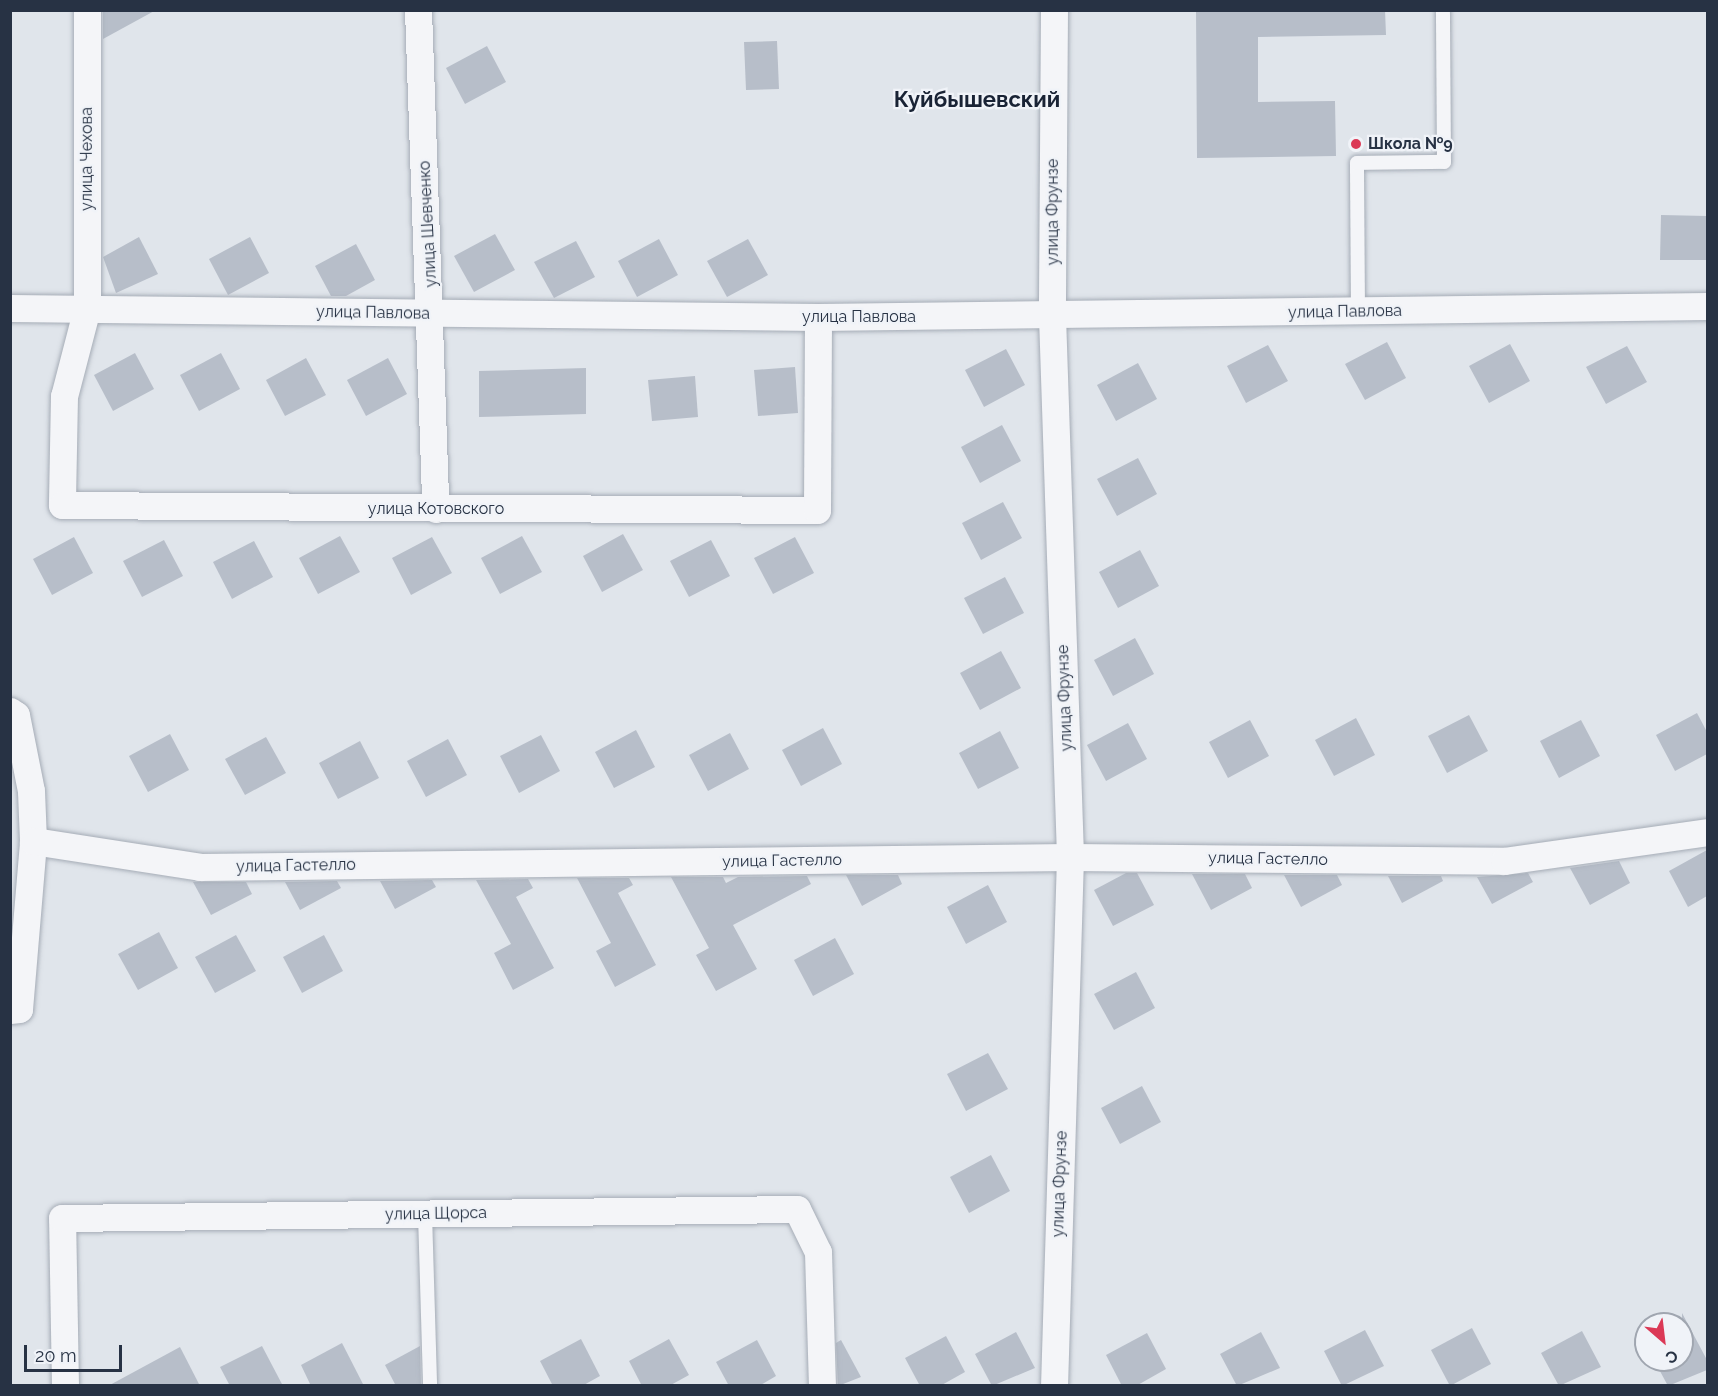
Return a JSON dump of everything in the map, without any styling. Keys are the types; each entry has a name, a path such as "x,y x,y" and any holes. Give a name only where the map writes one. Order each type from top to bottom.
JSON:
{"street":[{"name":"улица Чехова","path":"87,10 87,308"},
{"name":"улица Шевченко","path":"418,10 432,314 435,509"},
{"name":"улица Фрунзе","path":"1054,10 1052,316 1070,857 1054,1386"},
{"name":"улица Павлова","path":"10,308 818,317 1052,316 1707,306"},
{"name":"улица Котовского","path":"87,308 64,396 63,505 817,510 818,317"},
{"path":"10,711 16,715 31,792 33,841 19,1009 10,1010"},
{"name":"улица Гастелло","path":"33,841 200,867 1070,857 1504,861 1707,832"},
{"name":"улица Щорса","path":"65,1386 62,1218 796,1209 818,1252 822,1386"}],"lane":[{"path":"1358,312 1357,163 1444,162 1443,10"},
{"path":"425,1214 430,1386"}],"building":[{"path":"103,10 156,10 103,39"},
{"path":"1196,10 1385,10 1386,35 1258,37 1258,102 1335,101 1336,156 1197,158"},
{"path":"777,41 779,89 746,90 744,42"},
{"path":"487,46 506,82 465,104 446,68"},
{"path":"1661,215 1707,216 1707,260 1660,260"},
{"path":"495,234 515,270 474,292 454,256"},
{"path":"139,237 158,274 116,293 103,257"},
{"path":"250,237 269,273 228,295 209,259"},
{"path":"659,239 678,275 637,297 618,261"},
{"path":"748,239 768,275 727,297 707,261"},
{"path":"576,241 595,277 554,298 534,262"},
{"path":"356,244 375,280 346,296 331,296 315,266"},
{"path":"1387,342 1406,378 1365,400 1345,364"},
{"path":"1510,344 1530,381 1489,403 1469,366"},
{"path":"1268,345 1288,381 1246,403 1227,366"},
{"path":"1627,346 1647,382 1606,404 1586,367"},
{"path":"1006,349 1025,385 984,407 965,370"},
{"path":"135,353 154,389 113,411 94,375"},
{"path":"221,353 240,389 199,411 180,375"},
{"path":"306,358 326,395 285,416 266,380"},
{"path":"388,358 407,394 366,416 347,380"},
{"path":"1138,363 1157,399 1116,421 1097,385"},
{"path":"795,367 798,413 758,416 754,370"},
{"path":"586,368 586,414 479,417 479,371"},
{"path":"695,376 698,417 652,421 648,380"},
{"path":"1002,425 1021,461 980,483 961,447"},
{"path":"1138,458 1157,494 1117,516 1097,479"},
{"path":"1003,502 1022,538 981,560 962,523"},
{"path":"623,534 643,570 602,592 583,556"},
{"path":"340,536 360,572 318,594 299,558"},
{"path":"522,536 542,572 500,594 481,558"},
{"path":"74,537 93,573 52,595 33,559"},
{"path":"432,537 452,573 411,595 392,558"},
{"path":"795,537 814,573 773,594 754,558"},
{"path":"164,540 183,576 142,597 123,561"},
{"path":"711,540 730,576 689,597 670,561"},
{"path":"254,541 273,577 232,599 213,562"},
{"path":"1140,550 1159,586 1118,608 1099,572"},
{"path":"1005,577 1024,613 983,634 964,598"},
{"path":"1135,638 1154,674 1113,696 1094,660"},
{"path":"1001,651 1021,688 980,710 960,673"},
{"path":"1697,713 1707,732 1707,754 1675,771 1656,735"},
{"path":"1469,715 1488,751 1447,773 1428,736"},
{"path":"1356,718 1375,755 1334,776 1315,740"},
{"path":"1250,720 1269,756 1228,778 1209,742"},
{"path":"1581,720 1600,756 1559,778 1540,741"},
{"path":"1128,723 1147,759 1106,781 1087,745"},
{"path":"823,728 842,764 801,786 782,750"},
{"path":"636,730 655,767 614,788 595,752"},
{"path":"1000,731 1019,768 978,789 959,753"},
{"path":"730,733 749,769 708,791 689,755"},
{"path":"170,734 189,770 148,792 129,756"},
{"path":"541,735 560,771 519,793 500,756"},
{"path":"266,737 286,773 245,795 225,759"},
{"path":"448,739 467,775 426,797 407,761"},
{"path":"360,741 379,778 338,799 319,763"},
{"path":"1707,850 1707,896 1688,907 1669,871"},
{"path":"1619,861 1630,883 1590,905 1570,868"},
{"path":"1126,873 1137,873 1154,905 1113,926 1094,890"},
{"path":"1528,873 1533,882 1492,904 1477,877"},
{"path":"1192,874 1245,874 1252,888 1211,910"},
{"path":"846,875 898,875 902,884 862,906"},
{"path":"1284,875 1337,875 1342,885 1301,907"},
{"path":"807,876 811,884 733,925 757,969 716,991 696,955 709,948 671,877 723,877 726,883 738,877"},
{"path":"1388,876 1441,876 1443,881 1402,903"},
{"path":"577,878 629,878 633,885 618,893 656,965 615,987 596,951 611,943"},
{"path":"528,879 533,888 516,897 554,968 513,990 494,953 511,944 476,880"},
{"path":"432,880 436,887 395,909 380,881"},
{"path":"337,881 341,888 300,910 285,882"},
{"path":"193,882 246,882 252,894 211,915"},
{"path":"988,885 1007,922 966,944 947,907"},
{"path":"159,932 178,968 138,990 118,954"},
{"path":"236,935 256,971 215,993 195,957"},
{"path":"324,935 343,971 302,993 283,957"},
{"path":"835,938 854,974 813,996 794,960"},
{"path":"1136,972 1155,1008 1114,1030 1094,994"},
{"path":"988,1053 1008,1089 966,1111 947,1074"},
{"path":"1142,1086 1161,1122 1120,1144 1101,1108"},
{"path":"991,1155 1010,1191 969,1213 950,1177"},
{"path":"1472,1328 1491,1364 1450,1386 1431,1350"},
{"path":"1365,1330 1384,1366 1342,1386 1324,1351"},
{"path":"1582,1331 1601,1367 1559,1386 1541,1353"},
{"path":"1016,1332 1035,1368 992,1386 975,1354"},
{"path":"1261,1332 1280,1368 1237,1386 1220,1354"},
{"path":"1147,1333 1166,1369 1136,1386 1122,1386 1106,1355"},
{"path":"946,1336 965,1372 940,1386 920,1386 905,1358"},
{"path":"1694,1336 1707,1360 1707,1370 1668,1386 1660,1372 1694,1372"},
{"path":"581,1339 600,1376 582,1386 553,1386 540,1361"},
{"path":"669,1339 689,1375 669,1386 642,1386 629,1361"},
{"path":"757,1340 776,1376 759,1386 729,1386 716,1362"},
{"path":"841,1340 861,1377 838,1386 836,1343"},
{"path":"342,1343 364,1386 311,1386 301,1365"},
{"path":"262,1346 283,1386 230,1386 220,1367"},
{"path":"420,1346 421,1386 396,1386 385,1365"},
{"path":"180,1347 200,1386 108,1386"}],"place":[{"name":"Школа №9","path":"1356,144"}],"district":[{"name":"Куйбышевский","path":"977,100"}]}
